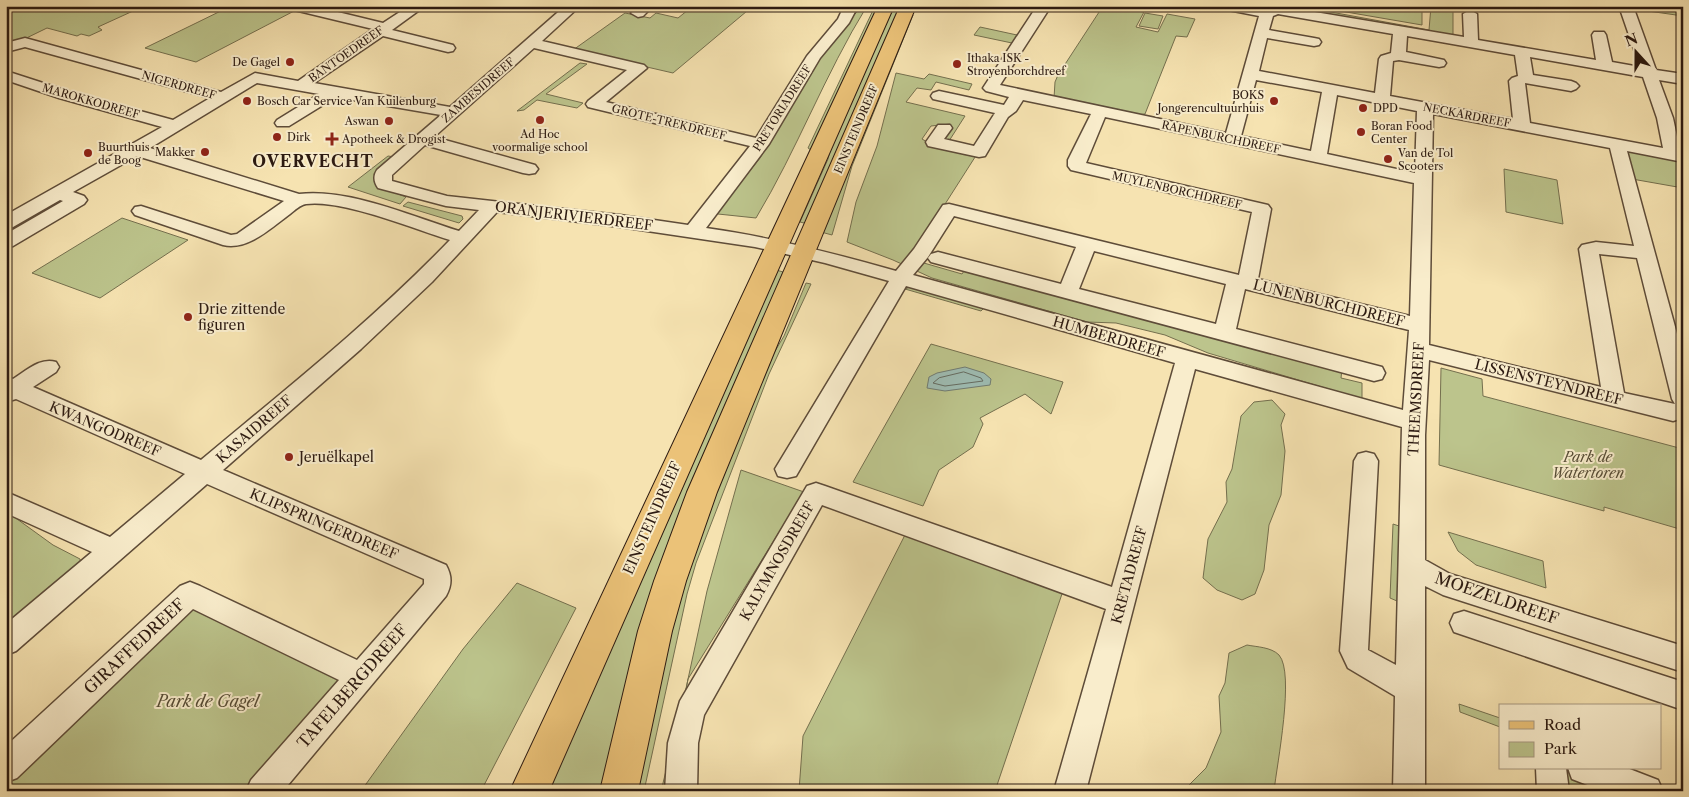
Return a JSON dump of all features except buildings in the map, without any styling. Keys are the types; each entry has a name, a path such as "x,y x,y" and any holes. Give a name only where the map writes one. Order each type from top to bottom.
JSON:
{"main road":[{"name":"EINSTEINDREEF","path":"618,791 655,631 670,581 790,249 886,6"},
{"name":"EINSTEINDREEF","path":"529,791 908,6"}],"street":[{"path":"295,6 448,48"},
{"name":"BANTOEDREEF","path":"300,86 381,29 418,6"},
{"name":"ZAMBESIDREEF","path":"383,174 573,6"},
{"name":"PRETORIADREEF","path":"693,232 761,144 814,56 844,20 851,6"},
{"name":"RAPENBURCHDREEF","path":"1044,6 991,88 1423,180"},
{"path":"1228,6 1267,13 1277,10 1683,79"},
{"path":"1626,6 1665,118 1671,147 1681,157"},
{"path":"1232,140 1267,13"},
{"path":"1470,14 1471,43"},
{"path":"1282,37 1288,20"},
{"path":"1398,55 1400,31"},
{"path":"1262,33 1314,42"},
{"path":"1599,35 1605,66"},
{"name":"NIGERDREEF","path":"6,48 21,42 222,97 255,78 453,112"},
{"name":"GROTE-TREKDREEF","path":"532,43 639,68 594,104 761,144"},
{"path":"1522,52 1526,78"},
{"path":"1382,98 1386,59 1398,55 1438,63"},
{"name":"NECKARDREEF","path":"1251,74 1681,157"},
{"name":"MAROKKODREEF","path":"6,76 175,126"},
{"path":"1522,126 1517,81 1526,78 1571,86"},
{"path":"1318,158 1330,88"},
{"path":"283,123 334,92"},
{"path":"944,128 934,142 980,152 1019,94"},
{"path":"939,96 1006,111"},
{"path":"6,223 222,97"},
{"name":"THEEMSDREEF","path":"1409,791 1414,422 1420,326 1425,108"},
{"name":"MUYLENBORCHDREEF","path":"1100,111 1077,160 1077,166 1262,209 1242,282"},
{"path":"422,140 529,169"},
{"path":"1617,144 1681,407"},
{"path":"134,149 298,200 314,198 341,200 463,238"},
{"name":"ORANJERIVIERDREEF","path":"383,174 384,184 446,202 620,220 790,249"},
{"path":"6,242 78,200 58,193"},
{"path":"141,211 230,241 243,238 298,200"},
{"name":"KASAIDREEF","path":"6,642 353,344 423,280 493,206"},
{"name":"LUNENBURCHDREEF","path":"900,279 922,253 949,209 1420,326"},
{"path":"1068,291 1087,244"},
{"name":"HUMBERDREEF","path":"790,249 1414,422"},
{"path":"1614,398 1589,249 1645,253"},
{"path":"938,258 1374,373"},
{"path":"787,469 900,279"},
{"name":"LUNENBURCHDREEF","path":"1224,334 1242,282"},
{"name":"LISSENSTEYNDREEF","path":"1419,350 1673,413 1681,407"},
{"name":"KRETADREEF","path":"1070,791 1186,359"},
{"path":"9,389 48,368"},
{"name":"KWANGODREEF","path":"9,389 204,472"},
{"path":"1366,461 1354,651 1358,659 1411,690"},
{"name":"KLIPSPRINGERDREEF","path":"204,472 263,500 437,573 438,580"},
{"name":"KALYMNOSDREEF","path":"681,791 684,743 690,711 816,493 1122,603"},
{"path":"6,502 114,550"},
{"name":"MOEZELDREEF","path":"1411,566 1443,570 1683,647"},
{"name":"MOEZELDREEF","path":"1411,566 1443,583 1683,659"},
{"name":"TAFELBERGDREEF","path":"262,791 437,588 438,580"},
{"name":"GIRAFFEDREEF","path":"6,767 190,594 360,676"},
{"path":"1464,623 1683,696"},
{"path":"1551,770 1553,791"},
{"path":"1589,770 1647,791"}],"green space":[{"path":"6,6 144,6 98,27 102,30 89,36 81,34 77,36 47,28 6,48"},
{"path":"231,6 281,6 296,10 196,62 145,48"},
{"path":"693,6 753,6 673,73 573,50 625,13 650,18 656,13 678,18"},
{"path":"863,6 867,6 838,58 785,166 756,218 699,212 726,201 760,158 816,63 851,18"},
{"path":"875,6 880,6 814,152 808,148"},
{"path":"891,6 901,6 808,224 800,222 828,159 835,131"},
{"path":"1103,6 1144,12 1136,27 1158,32 1167,14 1195,19 1187,37 1176,36 1145,114 1137,115 1054,98 1055,82 1058,75"},
{"path":"1241,6 1298,6 1429,30 1431,6 1450,6 1450,9 1453,10 1453,38"},
{"path":"1422,6 1422,25 1317,7"},
{"path":"1633,6 1683,6 1683,16 1634,9"},
{"path":"1145,13 1163,16 1158,29 1139,26"},
{"path":"913,15 852,166 832,235 821,232 902,29"},
{"path":"980,27 1017,35 1012,43 974,35"},
{"path":"580,63 587,64 546,94 583,103 577,108 537,100 524,110 517,111"},
{"path":"896,73 924,79 929,74 972,84 969,90 936,82 931,90 917,88 906,102 965,116 949,141 941,139 950,124 931,126 922,139 929,143 977,154 910,259 962,274 966,268 1342,369 1341,378 1362,383 1362,399 1208,353 1165,335 1116,323 1087,322 932,278 847,242 856,202 877,146"},
{"path":"1623,148 1683,160 1683,188 1632,179"},
{"path":"388,156 395,157 375,176 375,182 380,187 406,197 400,204 348,187"},
{"path":"1504,169 1557,180 1563,224 1506,212"},
{"path":"408,202 462,216 463,219 459,223 403,206"},
{"path":"122,218 188,240 100,298 32,273"},
{"path":"773,269 783,272 764,321 603,791 539,791"},
{"path":"806,283 811,284 769,374 696,563 687,594 644,791 628,791 677,592 762,373 784,336"},
{"path":"910,287 984,308 981,311 905,289"},
{"path":"931,344 1063,382 1051,414 1025,394 980,418 983,424 973,447 939,470 923,506 853,482"},
{"name":"Park de Watertoren","path":"1441,368 1482,379 1483,396 1683,449 1683,530 1604,507 1604,511 1439,465"},
{"path":"1272,400 1285,414 1281,425 1285,451 1281,495 1269,525 1264,570 1255,594 1242,600 1217,590 1203,578 1208,539 1227,502 1226,482 1232,469 1241,416 1254,402"},
{"path":"741,470 804,492 688,679 707,591"},
{"path":"6,511 53,545 80,559 81,564 6,628"},
{"path":"1393,524 1399,526 1397,601 1390,598"},
{"path":"908,529 1064,588 995,791 799,791 803,736"},
{"path":"1448,532 1543,561 1546,588 1476,565 1458,551"},
{"path":"517,583 576,608 481,791 361,791 463,649"},
{"name":"Park de Gagel","path":"190,594 360,676 262,791 6,791 6,774"},
{"path":"1247,645 1276,652 1284,665 1284,720 1274,791 1183,791 1206,768 1221,732 1219,696 1225,683 1229,653"},
{"path":"688,680 671,772 661,791 682,707"},
{"path":"1459,704 1499,718 1499,727 1460,712"},
{"path":"1561,770 1623,791 1563,791"}],"water":[{"path":"965,367 984,373 991,379 990,385 945,391 927,388 929,377 937,373"}],"place":[{"name":"De Gagel","path":"290,62"},
{"name":"Ithaka ISK - Stroyenborchdreef","path":"957,64"},
{"name":"Bosch Car Service Van Kuilenburg","path":"247,101"},
{"name":"BOKS Jongerencultuurhuis","path":"1274,101"},
{"name":"DPD","path":"1363,108"},
{"name":"Ad Hoc voormalige school","path":"540,120"},
{"name":"Aswan","path":"389,121"},
{"name":"Boran Food Center","path":"1361,132"},
{"name":"Dirk","path":"277,137"},
{"name":"Apotheek & Drogist","path":"332,139"},
{"name":"Makker","path":"205,152"},
{"name":"Buurthuis de Boog","path":"88,153"},
{"name":"Van de Tol Scooters","path":"1388,159"},
{"name":"Drie zittende figuren","path":"188,317"},
{"name":"Jeruëlkapel","path":"289,457"}],"district":[{"name":"OVERVECHT","path":"313,161"}]}
